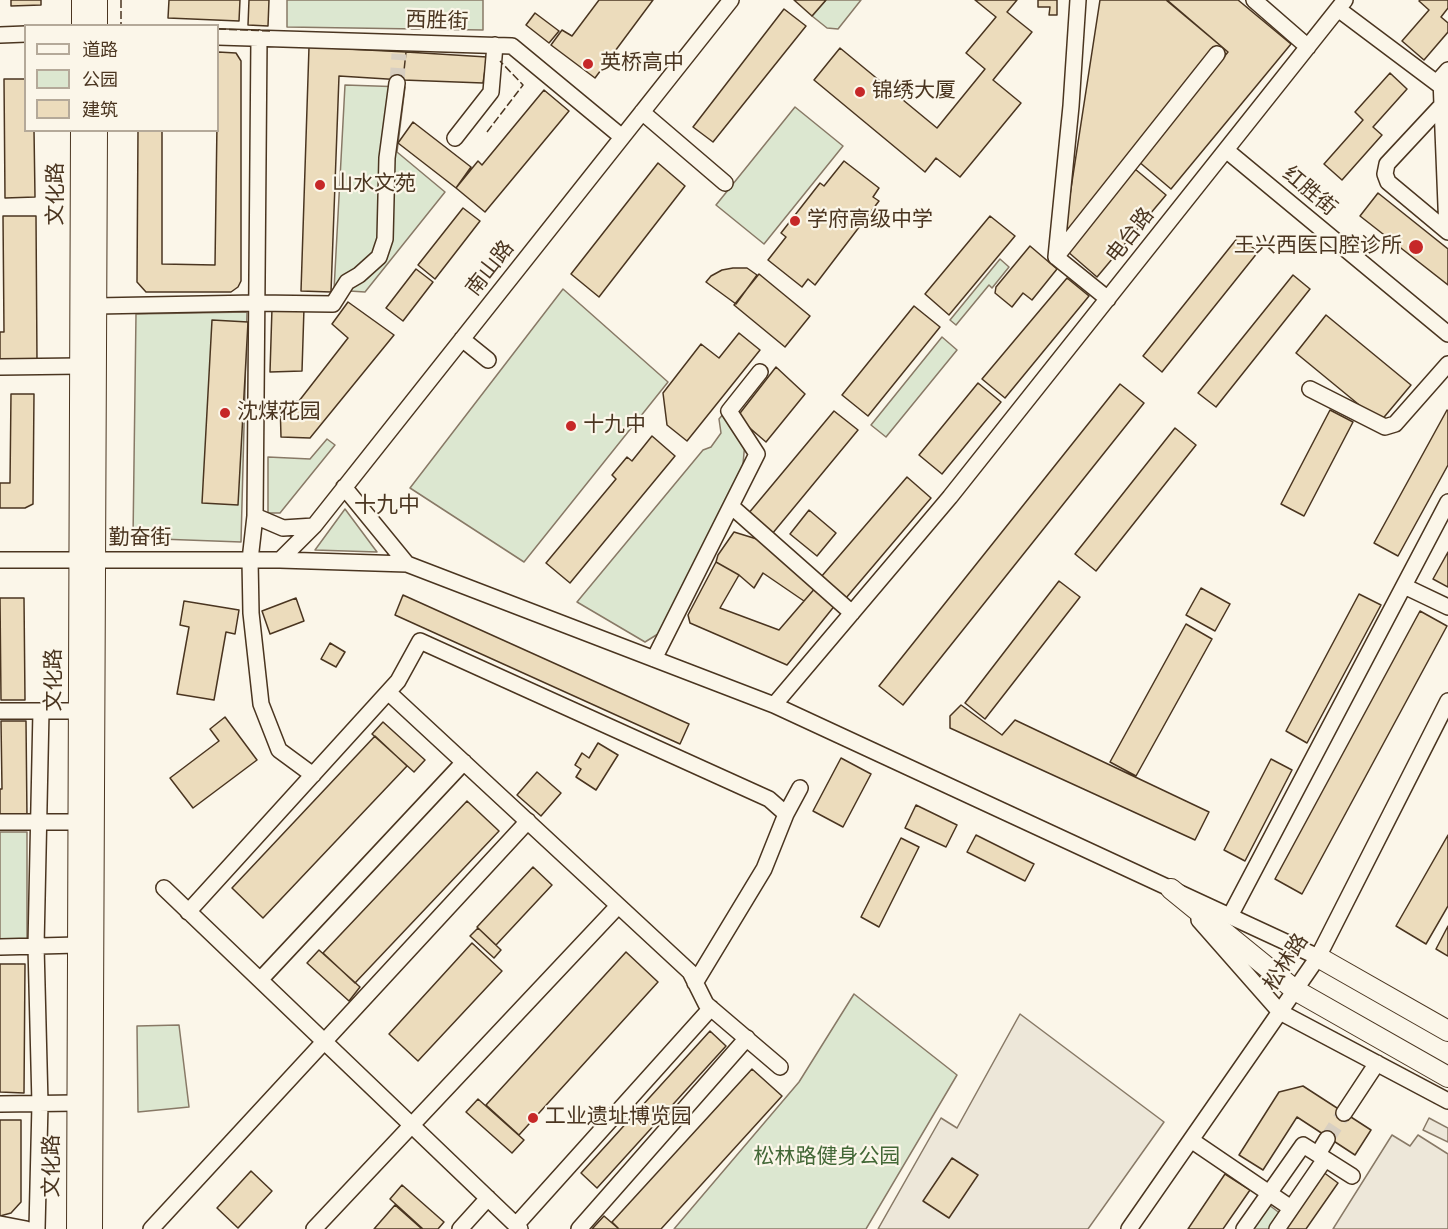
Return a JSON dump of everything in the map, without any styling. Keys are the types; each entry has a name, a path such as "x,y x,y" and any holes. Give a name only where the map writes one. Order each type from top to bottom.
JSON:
{"main road":[{"path":"82,0 82,24"},
{"path":"97,0 97,24"},
{"name":"文化路","path":"81,132 80,366 87,560 86,745 92,1229"},
{"name":"文化路","path":"77,1229 78,822 86,745 79,711 96,306 97,132"},
{"path":"1172,889 1295,990 1448,1077"},
{"path":"1318,957 1448,1031"}],"street":[{"name":"南山路","path":"280,560 314,526 731,0"},
{"path":"1056,257 1071,106 1078,0"},
{"path":"1254,0 1308,46"},
{"path":"1342,4 1442,87"},
{"name":"电台路","path":"774,705 950,497 1342,4"},
{"path":"0,34 24,34"},
{"name":"西胜街","path":"219,37 400,48 512,46 622,137"},
{"path":"259,38 255,516 250,560 251,613 261,704 279,750 313,775"},
{"path":"455,138 491,92 495,45"},
{"path":"1056,257 1217,54"},
{"path":"1447,231 1441,78 1448,70"},
{"path":"96,306 333,304 347,282 359,275 379,257 385,239 387,158 397,83"},
{"path":"1442,105 1387,164 1385,174 1389,182 1447,231"},
{"path":"642,112 725,183"},
{"name":"红胜街","path":"1226,150 1448,334"},
{"path":"1056,257 1108,299"},
{"path":"462,339 488,360"},
{"path":"1310,389 1385,427 1395,424 1448,364"},
{"path":"0,367 80,366"},
{"path":"654,659 757,454 729,411 760,372"},
{"path":"344,488 407,564 774,705 1318,957"},
{"path":"1230,916 1448,502"},
{"path":"731,506 852,613"},
{"path":"255,516 283,528 314,526"},
{"name":"勤奋街","path":"0,560 280,560 407,564"},
{"path":"1404,586 1448,607"},
{"path":"188,912 398,681 420,641 769,799 786,814"},
{"path":"388,692 690,972 706,1004 780,1067"},
{"name":"松林路","path":"1129,1229 1318,957 1448,701"},
{"path":"0,711 79,711"},
{"path":"37,1229 40,1104 36,946 42,711"},
{"path":"260,980 464,762"},
{"path":"695,982 764,869 786,814 800,788"},
{"path":"151,1229 528,821"},
{"path":"0,822 78,822"},
{"path":"164,888 518,1227 711,1008"},
{"path":"1172,889 1280,1012 1448,1101"},
{"path":"314,1229 618,906"},
{"path":"0,947 78,945"},
{"path":"579,1229 747,1038"},
{"path":"1344,1113 1377,1063"},
{"path":"0,1104 77,1103"},
{"path":"1277,1229 1322,1157 1328,1139"},
{"path":"1191,1140 1291,1208"},
{"path":"1245,1229 1303,1145 1352,1176"},
{"path":"460,1229 488,1198"},
{"path":"0,1224 26,1229"}],"green space":[{"path":"287,0 483,0 483,30 287,27"},
{"path":"826,0 861,0 838,29 827,28 812,16"},
{"path":"345,85 405,87 397,152 445,192 365,292 334,290"},
{"path":"795,107 843,146 764,244 716,205"},
{"path":"1000,259 1009,267 992,288 989,285 956,325 950,320"},
{"path":"563,289 668,382 524,562 410,488"},
{"path":"247,312 241,542 133,538 136,314"},
{"path":"942,337 957,350 886,437 871,425"},
{"path":"724,413 745,442 742,475 666,629 645,642 577,602 703,450 711,447 721,433 719,419"},
{"path":"327,439 335,445 280,513 268,513 268,457 310,459"},
{"path":"345,509 377,552 315,550"},
{"path":"0,832 27,832 27,941 0,941"},
{"name":"松林路健身公园","path":"854,994 957,1075 866,1229 674,1229 799,1082"},
{"path":"179,1025 189,1107 138,1112 137,1026"},
{"path":"1269,1205 1281,1214 1270,1229 1253,1229"}],"shaded area":[{"path":"1020,1014 1164,1122 1088,1229 878,1229 941,1118 957,1128"},
{"path":"1429,1118 1448,1128 1448,1142 1423,1130"},
{"path":"1392,1135 1410,1146 1418,1135 1448,1154 1448,1229 1333,1229"}],"building":[{"path":"11,0 41,0 41,5 11,6"},
{"path":"169,0 240,0 239,21 168,18"},
{"path":"249,0 269,0 268,26 248,25"},
{"path":"599,0 653,0 595,78 551,45 562,30 572,36"},
{"path":"794,0 826,0 812,16"},
{"name":"锦绣大厦","path":"975,0 1017,0 1007,12 1032,32 993,80 1021,103 960,177 936,158 925,172 814,80 840,48 937,128 985,69 966,53 996,17"},
{"path":"1038,0 1057,0 1057,15 1049,15 1050,7 1038,7"},
{"path":"1100,0 1166,0 1228,52 1067,251 1062,247"},
{"path":"1167,0 1238,0 1291,44 1171,189 1138,161 1228,52"},
{"path":"1420,0 1448,0 1448,8 1441,17 1448,23 1448,32 1424,60 1402,41 1429,10"},
{"path":"784,9 806,26 713,142 693,127"},
{"path":"535,13 559,31 549,43 526,25"},
{"name":"山水文苑","path":"309,47 406,52 403,80 339,76 331,292 301,291"},
{"path":"219,52 236,53 241,61 241,281 238,287 231,292 146,292 137,282 138,132 162,132 162,264 215,265"},
{"path":"406,52 487,57 483,83 403,80"},
{"path":"1390,73 1407,89 1373,127 1382,135 1342,180 1324,164 1363,120 1355,112"},
{"path":"4,79 24,79 24,132 34,132 35,197 5,198"},
{"path":"544,90 569,111 485,212 456,188 478,161 482,165"},
{"path":"413,122 471,167 456,188 398,143"},
{"path":"844,161 879,188 873,197 879,201 815,285 808,279 802,287 768,260 786,237 781,233 820,183 824,186"},
{"path":"658,163 685,186 599,297 571,274"},
{"path":"1135,169 1166,195 1097,277 1067,251"},
{"path":"1378,193 1448,249 1448,285 1360,216"},
{"path":"463,208 480,221 435,279 418,265"},
{"path":"3,216 36,216 37,361 0,361 0,332 4,332"},
{"path":"990,216 1015,236 949,315 925,294"},
{"path":"1239,236 1258,252 1162,372 1143,356"},
{"path":"1030,246 1057,269 1032,300 1023,293 1012,307 995,293 996,287"},
{"path":"747,268 757,275 736,304 706,282 722,270"},
{"path":"416,269 433,282 403,321 386,308"},
{"path":"759,274 810,316 785,347 734,305"},
{"path":"1293,275 1310,289 1216,407 1198,393"},
{"path":"1067,278 1089,296 1005,398 982,379"},
{"path":"348,302 394,335 310,438 281,437 280,402 299,401 348,338 332,324"},
{"path":"914,306 940,327 868,416 842,395"},
{"path":"272,308 304,308 302,371 270,372"},
{"path":"1326,315 1411,385 1380,422 1296,353"},
{"name":"沈煤花园","path":"212,320 248,322 238,505 202,503"},
{"path":"739,333 760,350 687,441 667,425 663,393 701,344 719,358"},
{"path":"776,367 805,394 766,442 737,417"},
{"path":"978,383 1001,402 942,474 919,455"},
{"path":"1120,384 1144,403 903,705 879,686"},
{"path":"11,394 34,394 33,504 25,508 0,508 0,483 10,483"},
{"path":"1330,410 1353,422 1304,516 1281,504"},
{"path":"1447,410 1448,465 1398,556 1374,543"},
{"path":"834,411 858,430 772,534 748,514"},
{"path":"1175,428 1196,445 1096,571 1075,554"},
{"path":"652,436 675,456 570,583 546,563 616,479 612,475 627,457 632,461"},
{"path":"907,477 931,498 846,598 821,577"},
{"path":"809,510 836,533 817,556 790,534"},
{"path":"734,532 760,540 817,586 804,601 763,573 754,588 739,575 716,562 718,555"},
{"path":"1448,552 1448,587 1433,579"},
{"path":"716,562 739,575 720,608 779,630 817,586 836,604 787,665 690,623 688,615"},
{"path":"1059,581 1080,597 985,719 965,703"},
{"path":"1201,588 1230,604 1215,631 1186,615"},
{"path":"1359,594 1381,605 1307,743 1286,731"},
{"path":"403,595 689,724 680,744 395,615"},
{"path":"0,598 24,598 25,700 1,700"},
{"path":"296,598 304,621 270,634 262,611"},
{"path":"184,601 239,610 235,634 226,632 214,700 177,694 189,627 180,625"},
{"path":"1420,611 1447,626 1302,894 1275,879"},
{"path":"1186,624 1212,639 1136,776 1110,762"},
{"path":"330,643 345,652 336,667 321,659"},
{"path":"961,705 1002,735 1015,720 1209,812 1195,840 950,728 950,716"},
{"path":"225,717 257,760 193,808 170,778 219,741 210,729"},
{"path":"1,721 26,721 27,818 0,818"},
{"path":"383,722 425,760 414,772 372,734"},
{"path":"375,736 407,766 263,918 232,888"},
{"path":"598,743 618,755 596,790 576,777 581,769 575,765 582,753 589,758"},
{"path":"841,758 871,774 843,827 813,811"},
{"path":"1271,759 1292,770 1245,861 1224,850"},
{"path":"537,772 561,793 541,816 517,795"},
{"path":"467,801 499,831 355,983 323,953"},
{"path":"916,805 957,825 946,847 905,828"},
{"path":"976,835 1034,864 1025,881 967,852"},
{"path":"1448,835 1448,906 1426,944 1396,926"},
{"path":"901,838 919,847 879,927 861,917"},
{"path":"533,867 552,885 496,945 477,927"},
{"path":"1448,926 1448,956 1436,949"},
{"path":"478,928 501,950 494,958 470,936"},
{"path":"472,943 502,971 418,1061 389,1034"},
{"path":"319,950 360,987 349,1001 307,963"},
{"path":"626,952 658,982 519,1135 486,1105"},
{"path":"0,964 25,964 24,1093 0,1092"},
{"path":"710,1031 726,1046 597,1188 581,1173"},
{"path":"752,1069 782,1096 661,1229 619,1229 612,1222"},
{"path":"1303,1086 1371,1130 1355,1155 1297,1117 1263,1170 1239,1155 1279,1092"},
{"path":"478,1099 524,1140 512,1153 466,1112"},
{"path":"0,1120 21,1120 21,1202 11,1213 0,1216"},
{"path":"952,1158 978,1175 949,1218 923,1201"},
{"path":"1319,1169 1338,1183 1306,1229 1277,1229"},
{"path":"251,1171 272,1191 238,1228 217,1208"},
{"path":"1225,1174 1250,1190 1223,1229 1188,1229"},
{"path":"402,1185 444,1222 438,1229 423,1229 390,1199"},
{"path":"395,1205 422,1229 374,1229"},
{"path":"604,1216 619,1229 592,1229"}],"tunnel":[{"path":"397,83 399,54"},
{"path":"1327,1139 1344,1113"}],"fence":[{"path":"121,0 121,24"},
{"path":"219,29 272,31"},
{"path":"487,132 523,85 500,61"}],"place":[{"name":"英桥高中","path":"588,64"},
{"name":"锦绣大厦","path":"860,92"},
{"name":"山水文苑","path":"320,185"},
{"name":"学府高级中学","path":"795,221"},
{"name":"王兴西医口腔诊所","path":"1416,247"},
{"name":"沈煤花园","path":"225,413"},
{"name":"十九中","path":"571,426"},
{"name":"工业遗址博览园","path":"533,1118"}],"district":[{"name":"十九中","path":"387,507"}]}
